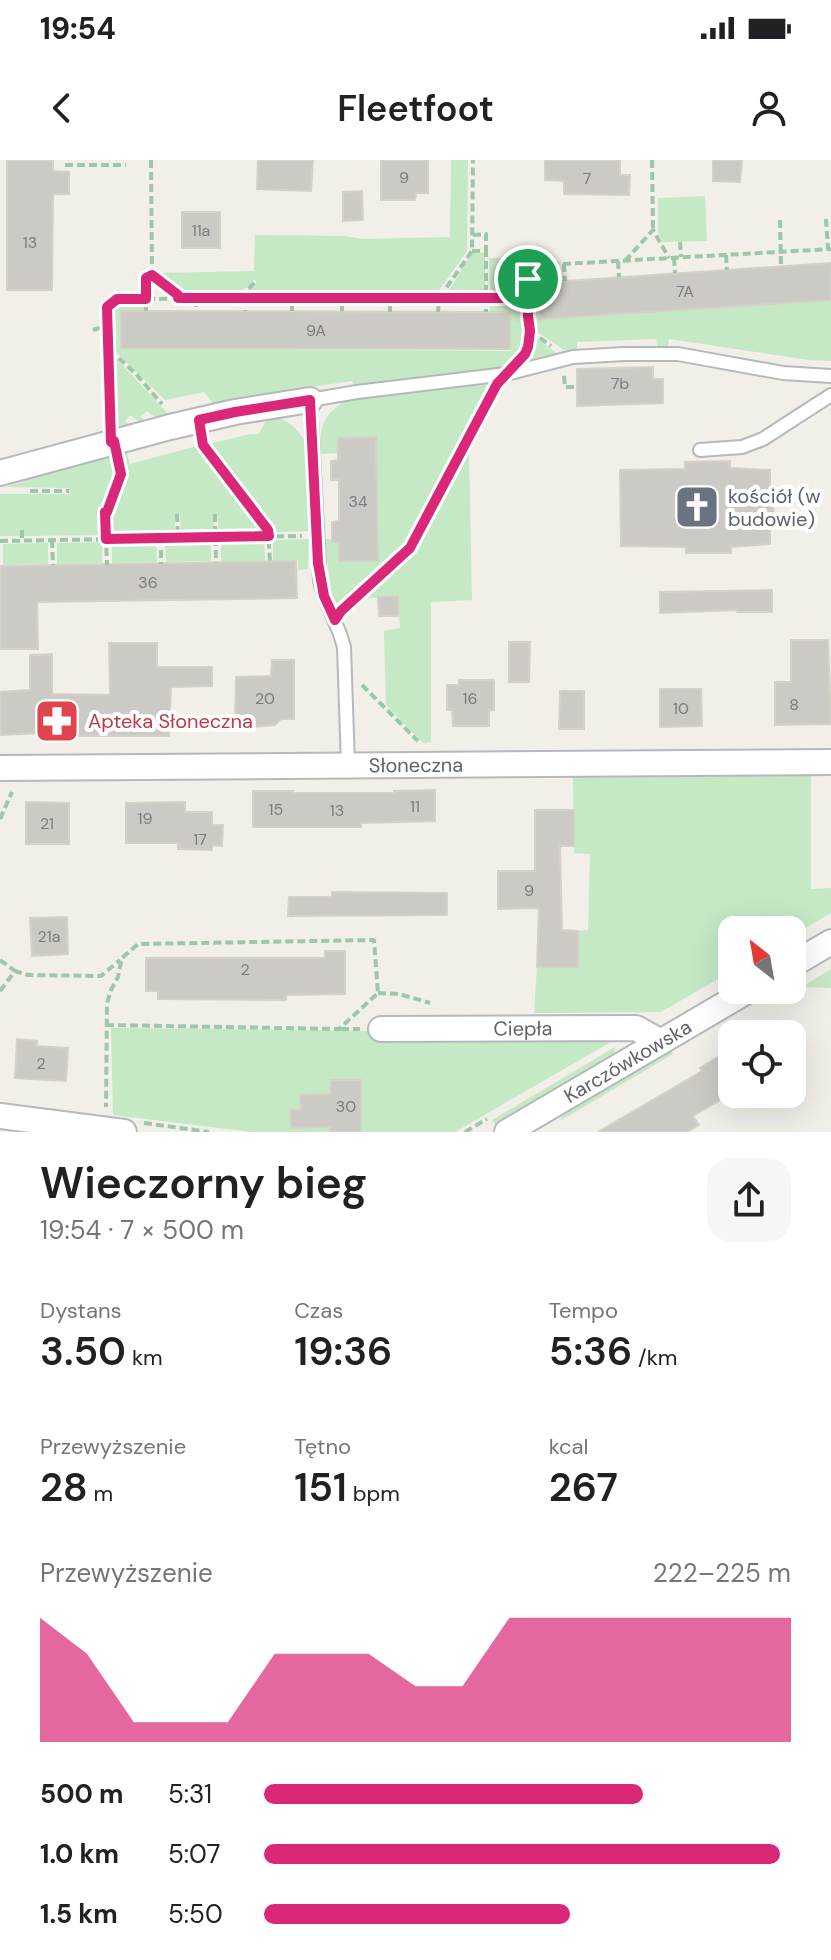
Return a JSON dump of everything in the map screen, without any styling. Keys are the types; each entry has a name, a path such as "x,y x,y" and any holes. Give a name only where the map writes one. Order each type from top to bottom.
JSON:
{"street":[{"path":"0,473 187,423 310,400"},
{"name":"Słoneczna","path":"0,768 831,762"},
{"path":"806,957 831,942"},
{"name":"Karczówkowska","path":"507,1132 544,1123 661,1042 725,1004"},
{"name":"Ciepła","path":"381,1029 636,1028 661,1042"},
{"path":"0,1116 121,1124"}],"lane":[{"path":"348,766 344,647 324,596 318,563 310,400 506,374 573,357 678,354 783,373 831,376"},
{"path":"700,450 742,447 763,439 831,395"}],"path":[{"path":"151,160 152,275"},
{"path":"438,312 442,294 472,251 473,160"},
{"path":"652,160 653,230 672,258 675,273"},
{"path":"65,166 126,165"},
{"path":"527,266 829,249 826,219"},
{"path":"780,220 781,266"},
{"path":"625,261 653,230"},
{"path":"472,235 486,234 486,312"},
{"path":"680,242 681,257"},
{"path":"335,620 410,548 497,384 528,347 527,247"},
{"path":"472,251 486,251"},
{"path":"726,255 727,270"},
{"path":"618,261 619,277"},
{"path":"564,264 565,281"},
{"path":"152,275 178,298"},
{"path":"146,311 146,278 152,275"},
{"path":"504,298 528,279"},
{"path":"245,311 242,295 256,281"},
{"path":"292,298 292,311"},
{"path":"342,298 342,311"},
{"path":"390,298 390,312"},
{"path":"93,330 99,328 107,307 117,299 504,298 528,316"},
{"path":"196,299 196,311"},
{"path":"107,307 113,442 121,474 107,512 102,512 107,565"},
{"path":"109,348 174,418 187,423 268,530 270,562"},
{"path":"28,491 69,491"},
{"path":"177,514 178,538"},
{"path":"215,514 216,563"},
{"path":"22,530 22,540"},
{"path":"0,541 293,536"},
{"path":"161,538 161,564"},
{"path":"52,540 53,565"},
{"path":"345,667 422,745"},
{"path":"0,960 15,971 28,975 101,976 138,944 374,940 378,993 339,1029 106,1025"},
{"path":"122,958 107,1003 106,1025 121,1124 209,1132"},
{"path":"0,991 15,971"},
{"path":"465,1132 485,1121"}],"green space":[{"path":"451,160 468,160 467,251 438,292 246,294 256,283 255,279 240,293 182,294 160,278 159,273 254,271 255,235 362,239 450,237"},
{"path":"705,196 707,241 663,242 658,233 658,198"},
{"path":"472,252 485,253 485,294 447,294"},
{"path":"517,252 523,252 521,276 503,294 490,294 489,258 517,258"},
{"path":"559,270 560,281 538,283 540,319 831,300 831,361 669,339 668,346 657,346 656,339 577,342 577,349 564,350 533,329 532,280 542,271"},
{"path":"120,302 144,302 144,310 121,311 121,348 511,351 511,311 490,311 490,303 505,303 525,317 525,336 523,348 512,363 484,372 354,386 352,381 214,405 204,392 165,400 112,348 111,315"},
{"path":"533,336 557,353 523,361"},
{"path":"112,354 173,419 162,422 147,411 140,417 152,424 146,426 130,415 125,421 135,428 115,434"},
{"path":"494,383 407,546 339,608 331,593 325,539 339,542 340,561 377,560 376,437 338,438 338,453 321,454 322,430 328,416 346,401"},
{"path":"268,416 289,423 304,439 309,531 276,532 208,444 259,434"},
{"path":"197,446 221,473 263,533 218,533 218,515 214,514 214,533 181,533 180,515 175,516 175,534 108,534 107,518 103,517 103,535 24,536 23,530 20,530 20,536 0,536 0,494 70,494 68,488 6,487 26,481 29,477 113,455 118,477 125,475 119,449 126,450 130,464"},
{"path":"469,453 472,600 431,602 431,742 423,743 386,705 384,631 400,628 398,596 358,599 417,546"},
{"path":"309,539 308,569 298,570 298,560 273,561 273,540"},
{"path":"221,540 264,540 265,559 221,562"},
{"path":"211,541 211,561 166,562 165,542"},
{"path":"102,542 102,563 57,565 57,543"},
{"path":"156,542 157,562 112,563 112,543"},
{"path":"48,543 48,564 3,565 3,544"},
{"path":"811,771 811,889 831,888 831,913 806,928 806,916 718,916 718,979 661,1012 534,1013 537,967 578,967 578,931 588,930 590,854 574,853 573,772"},
{"path":"831,969 831,988 806,987"},
{"path":"111,1028 381,1031 609,1039 609,1043 455,1132 252,1132 113,1115"},
{"path":"615,1047 611,1057 496,1125 492,1120"},
{"path":"671,1050 673,1054 560,1121 563,1114"}],"building":[{"path":"7,160 53,160 53,171 69,172 69,194 53,194 52,290 7,290"},
{"path":"258,160 313,160 311,191 257,189"},
{"path":"381,160 428,160 428,193 416,193 415,200 381,200"},
{"path":"545,160 620,160 620,175 630,175 629,195 564,194 564,181 545,180"},
{"path":"713,160 742,160 740,182 713,181"},
{"path":"362,191 363,220 343,221 343,192"},
{"path":"182,212 220,212 220,248 182,248"},
{"path":"831,263 831,300 540,319 537,283"},
{"path":"121,311 510,312 510,349 121,348"},
{"path":"653,367 653,379 663,379 663,403 577,406 577,369"},
{"path":"376,437 378,561 339,561 339,542 332,542 332,522 339,521 339,480 331,480 331,461 338,460 338,438"},
{"name":"kościół (w budowie)","path":"730,461 730,468 770,470 774,525 770,525 770,544 731,547 731,553 686,553 686,547 621,546 620,470 685,469 685,462"},
{"path":"296,561 297,598 37,602 38,649 0,649 0,566"},
{"path":"772,590 772,612 660,613 660,592"},
{"path":"398,596 398,616 379,616 378,597"},
{"path":"791,640 828,640 831,724 775,725 775,682 791,682"},
{"path":"509,642 530,642 529,682 509,682"},
{"path":"109,643 157,643 157,667 212,667 212,686 171,687 169,736 0,735 0,692 30,690 30,655 52,654 52,694 110,695"},
{"path":"272,660 294,660 294,719 281,719 275,725 254,727 248,719 235,720 236,677 271,676"},
{"path":"459,680 494,680 494,710 489,710 489,726 453,726 452,710 447,710 447,685 459,685"},
{"path":"660,689 701,689 702,726 660,727"},
{"path":"560,691 584,691 584,729 559,729"},
{"path":"435,790 435,821 361,823 361,827 253,827 253,791 394,793"},
{"path":"26,802 69,803 69,844 26,844"},
{"path":"185,802 185,812 212,812 212,825 223,825 222,846 212,845 212,850 178,849 178,843 126,843 126,803"},
{"path":"535,810 574,810 574,846 560,846 562,930 578,931 578,967 537,967 539,908 498,909 498,871 535,871"},
{"path":"332,892 447,893 447,915 288,916 289,897 332,897"},
{"path":"67,917 68,954 32,956 30,918"},
{"path":"325,951 345,951 345,994 286,995 286,1000 158,999 158,991 146,991 146,958 325,958"},
{"path":"17,1039 37,1041 36,1046 68,1048 66,1081 15,1078"},
{"path":"718,1057 718,1101 693,1116 699,1125 687,1132 598,1132 702,1071 700,1068"},
{"path":"331,1080 361,1080 361,1132 330,1132 330,1127 291,1128 290,1110 301,1110 300,1095 330,1094"}],"place":[{"name":"kościół (w budowie)","path":"697,507"},
{"name":"Apteka Słoneczna","path":"57,721"}],"route":[{"path":"152,275 178,298 196,299 504,298 528,279 530,331 525,354 497,384 410,548 335,620 320,581 310,400 199,420 203,445 268,530 269,536 106,539 105,512 121,474 114,441 111,442 107,307 117,299 146,299 146,278 152,275"}]}
